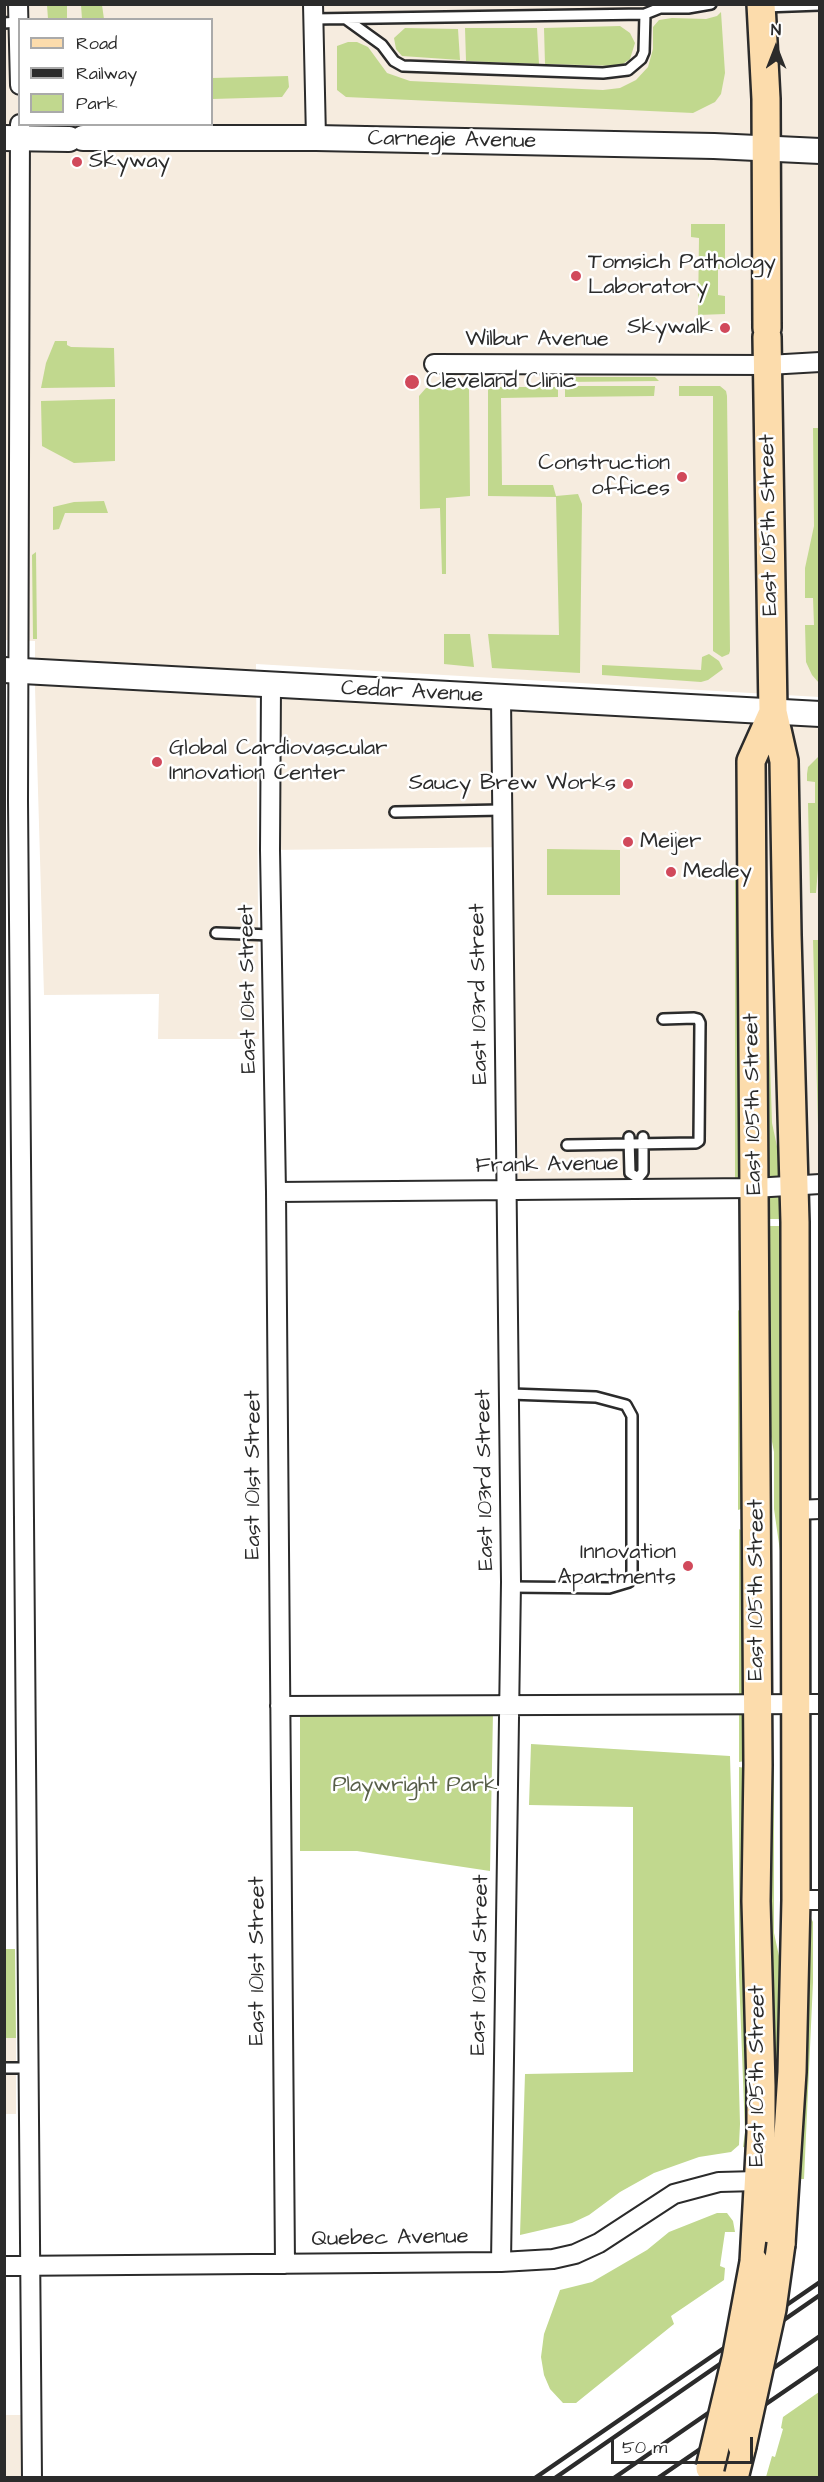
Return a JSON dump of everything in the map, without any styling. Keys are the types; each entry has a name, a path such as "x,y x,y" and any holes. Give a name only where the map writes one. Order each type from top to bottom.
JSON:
{"main road":[{"name":"East 105th Street","path":"717,2474 742,2446 772,2309 781,2244 792,2072 808,1900 807,1184 787,935 784,761 773,712 766,148 761,6"},
{"name":"East 105th Street","path":"717,2474 754,2262 761,2133 762,2086 756,1901 757,1704 750,761 773,712"}],"street":[{"path":"313,12 315,138"},
{"path":"14,17 18,62"},
{"name":"Carnegie Avenue","path":"15,134 76,138 315,138 819,151"},
{"path":"15,134 12,670 18,800 32,2478"},
{"name":"Wilbur Avenue","path":"434,364 768,365 819,362"},
{"name":"Cedar Avenue","path":"12,670 271,686 819,714"},
{"name":"East 101st Street","path":"271,686 285,2264"},
{"name":"East 103rd Street","path":"501,698 511,1587 501,2262"},
{"name":"Frank Avenue","path":"276,1192 507,1190 638,1184 754,1188 807,1184"},
{"path":"280,1706 808,1704"},
{"name":"Quebec Avenue","path":"4,2266 501,2262 553,2259 574,2254 599,2243 674,2194 719,2182 757,2181"}],"lane":[{"path":"313,12 346,19 645,14 660,8 688,8 711,4"},
{"path":"761,6 819,5"},
{"path":"346,19 382,45 394,61 403,66 603,73 628,70 641,59 644,52 645,14"},
{"path":"395,812 502,810"},
{"path":"216,933 272,935"},
{"path":"567,1145 629,1141 696,1143 701,1137 700,1023 694,1018 663,1018"},
{"path":"629,1141 630,1173 638,1184 644,1172 643,1141"},
{"path":"510,1394 596,1397 626,1406 632,1416 632,1574 629,1582 609,1588 511,1587"},
{"path":"4,2068 29,2068"}],"shaded area":[{"name":"Cleveland Clinic","path":"5,5 819,5 819,697 256,664 259,1039 158,1039 159,994 44,995 35,641 5,640"},
{"path":"271,685 819,714 819,1184 518,1183 511,847 270,850"},
{"path":"4,2038 16,2038 16,2114 5,2114"},
{"path":"4,2415 31,2415 32,2477 5,2477"}],"green space":[{"path":"47,5 67,5 67,18 48,18"},
{"path":"81,5 102,5 104,18 82,18"},
{"path":"721,12 725,73 721,94 715,102 693,113 346,97 337,90 337,46 348,42 357,42 368,47 387,73 410,81 603,90 620,88 636,80 648,67 653,49 653,27 659,20 706,19 717,16"},
{"path":"620,26 630,33 635,43 630,59 620,66 545,64 544,28"},
{"path":"405,28 458,29 460,60 402,56 396,49 394,38"},
{"path":"465,28 537,28 539,64 466,61"},
{"path":"288,76 289,87 282,97 213,99 213,78"},
{"path":"691,224 725,224 725,269 718,269 718,295 725,296 725,314 698,315 699,238 691,237"},
{"path":"55,341 67,341 67,345 71,347 114,348 115,387 41,388 46,363"},
{"path":"564,377 655,377 659,381 564,382"},
{"path":"565,386 655,386 654,396 565,397"},
{"path":"679,386 720,386 726,391 727,396 730,651 722,657 713,651 713,396 679,396"},
{"path":"488,387 558,387 558,397 501,398 502,485 553,485 556,496 578,494 582,504 580,673 492,668 488,634 559,635 556,497 488,496"},
{"path":"426,388 469,388 470,496 446,498 446,574 442,574 440,508 420,509 419,396"},
{"path":"115,399 115,461 74,463 42,446 41,401"},
{"path":"813,428 820,428 819,683 806,662 805,625 814,625 813,598 805,598 805,568 814,526"},
{"path":"104,501 108,513 65,513 59,529 53,530 53,507 74,502"},
{"path":"36,552 37,639 33,639 32,555"},
{"path":"444,634 470,634 474,667 444,664"},
{"path":"709,654 719,661 723,669 708,680 701,682 602,675 602,665 701,670 702,657"},
{"path":"819,756 818,869 816,893 810,893 808,803 815,803 815,782 807,781 807,774 808,767"},
{"path":"547,849 620,850 620,895 547,895"},
{"path":"735,871 741,874 743,1185 735,1188"},
{"path":"813,940 820,940 819,1163"},
{"path":"766,942 772,1123 782,1170 782,1219 765,1219"},
{"path":"765,1226 782,1226 783,1549 780,1551 774,1509 774,1452 766,1411"},
{"path":"807,1227 810,1227 809,1490 806,1485"},
{"path":"738,1310 744,1314 744,1508 738,1510"},
{"path":"810,1524 811,1655 804,1655 808,1528"},
{"path":"739,1529 744,1532 745,1761 739,1762"},
{"name":"Playwright Park","path":"493,1712 490,1871 357,1851 300,1851 300,1713"},
{"path":"531,1744 730,1756 740,2124 739,2145 731,2152 699,2157 654,2173 620,2192 589,2215 572,2223 520,2235 525,2074 633,2072 633,1807 529,1805"},
{"path":"739,1767 745,1768 750,2118 748,2148 743,2147 745,2132 739,1975"},
{"path":"766,1768 774,1768 774,1933 784,1979 773,2210"},
{"path":"804,1772 811,1772 810,1880 808,1877"},
{"path":"811,1918 813,1922 813,1982 804,2179 797,2179 808,1922"},
{"path":"5,1949 15,1949 16,2038 5,2038"},
{"path":"717,2213 727,2213 733,2221 735,2232 725,2232 720,2266 725,2268 724,2280 671,2316 674,2324 576,2403 563,2403 550,2389 544,2375 541,2357 544,2334 560,2290 592,2282 647,2250 669,2232"},
{"path":"819,2392 819,2477 766,2477 772,2456 775,2457 783,2429 781,2428 783,2417"}],"railway":[{"path":"535,2478 820,2282"},
{"path":"555,2478 820,2295"},
{"path":"614,2478 820,2336"},
{"path":"658,2478 820,2367"}],"place":[{"name":"Skyway","path":"77,162"},
{"name":"Tomsich Pathology Laboratory","path":"576,276"},
{"name":"Skywalk","path":"725,328"},
{"name":"Cleveland Clinic","path":"412,382"},
{"name":"Construction offices","path":"682,477"},
{"name":"Global Cardiovascular Innovation Center","path":"157,762"},
{"name":"Saucy Brew Works","path":"628,784"},
{"name":"Meijer","path":"628,842"},
{"name":"Medley","path":"671,872"},
{"name":"Innovation Apartments","path":"688,1566"}]}
